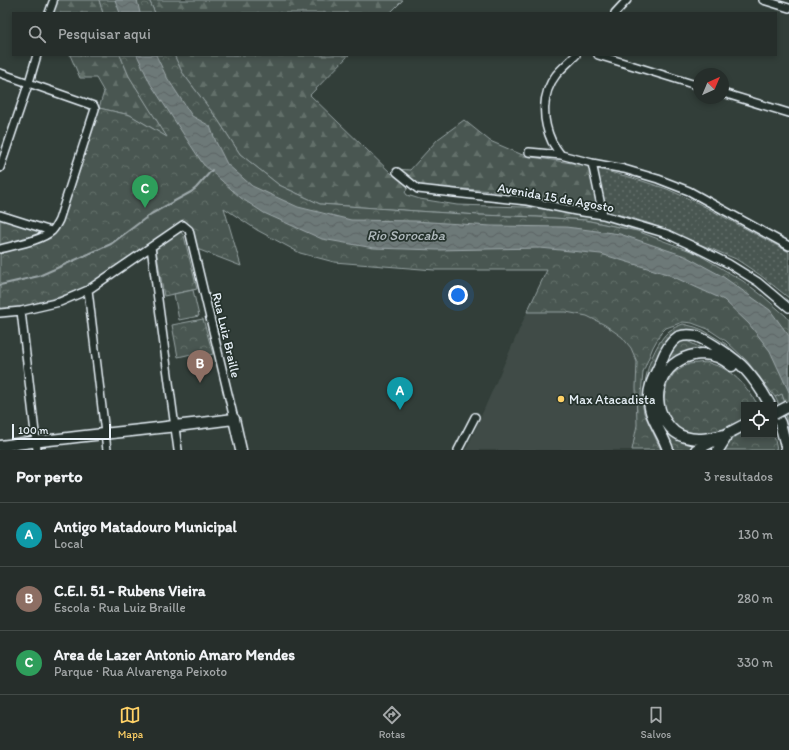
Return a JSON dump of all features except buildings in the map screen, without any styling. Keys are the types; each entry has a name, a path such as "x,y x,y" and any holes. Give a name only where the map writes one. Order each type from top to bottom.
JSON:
{"main road":[{"path":"668,450 665,441 652,417 648,399 649,391 665,353 672,343 678,338 685,336 696,336 725,353 742,367 756,382 768,402"},
{"path":"724,437 705,439 685,437 672,429 663,418 658,404 658,389 665,374 675,363 688,356 703,354 722,359 743,375 763,402"},
{"path":"777,410 789,401"},
{"path":"777,411 789,406"},
{"path":"777,418 780,423 787,450"},
{"path":"0,446 36,446 105,434 234,419"},
{"name":"Rua Luiz Braille","path":"234,419 241,450"},
{"path":"696,450 741,429"},
{"path":"777,434 782,450"},
{"path":"706,450 724,437"},
{"path":"718,450 724,437"}],"street":[{"path":"616,12 627,0"},
{"path":"763,0 789,8"},
{"path":"49,12 53,2"},
{"path":"0,168 37,56"},
{"path":"561,155 553,143 547,129 544,105 548,89 556,74 575,56"},
{"path":"601,56 693,84"},
{"path":"0,73 94,106 95,109 59,220 51,231 39,238 0,249"},
{"path":"729,95 789,113"},
{"path":"529,152 561,155 624,169 658,179 689,191 789,246"},
{"path":"592,163 603,215"},
{"name":"Avenida 15 de Agosto","path":"397,172 418,189 527,201 603,215 667,234 729,264 758,282 789,308"},
{"path":"0,215 51,231"},
{"name":"Rua Luiz Braille","path":"151,247 183,225 189,230 234,419"},
{"path":"0,313 21,311 60,302 88,290 151,247 178,450"},
{"path":"88,290 107,450"},
{"path":"21,311 36,446"},
{"path":"458,450 475,417"}],"shaded area":[{"path":"527,312 566,312 587,316 605,325 622,337 631,348 637,361 637,425 632,450 466,450"}],"green space":[{"path":"56,0 99,0 103,12 53,12"},
{"path":"99,0 149,0 155,12 103,12"},
{"path":"149,0 403,0 391,12 155,12"},
{"path":"70,56 120,56 129,76 168,138 130,115 99,108 104,92 96,78 80,78"},
{"path":"120,56 174,56 182,72 218,120 240,154 279,185 320,204 479,215 585,220 637,231 696,253 743,281 763,296 789,320 789,415 782,394 775,397 747,361 726,341 708,329 692,323 683,322 666,328 661,333 653,347 643,372 641,395 644,413 661,450 632,450 637,425 637,362 631,348 622,337 605,325 587,316 566,312 527,312 547,270 434,270 334,262 300,253 257,230 224,208 241,266 197,249 191,226 186,222 181,222 86,287 59,297 21,307 0,309 0,254 40,241 53,232 99,108 130,115 167,137 129,76"},
{"path":"174,56 348,56 310,95 392,174 396,169 410,170 438,139 464,120 490,141 525,156 585,165 591,171 598,203 595,208 493,191 410,185 405,192 407,195 420,199 457,205 524,207 561,211 603,218 637,231 585,220 479,215 320,204 279,185 240,154 218,120 182,72"},
{"path":"596,169 633,178 667,189 698,203 789,252 789,298 760,275 736,259 651,224 605,212"},
{"path":"0,219 35,229 38,231 38,234 37,236 0,247"},
{"path":"176,232 181,232 184,236 197,289 164,296 156,250 158,244"},
{"path":"193,290 199,316 179,320 174,294"},
{"path":"203,319 213,354 198,358 196,353 178,357 172,325"},
{"path":"683,324 703,330 726,344 746,362 773,398 769,400 746,368 682,332 645,392 645,380 648,368 658,345 669,331"},
{"path":"685,340 701,348 701,351 691,351 679,356 666,367 654,389 653,405 659,420 671,436 681,441 698,444 699,446 691,450 672,450 658,422 655,414 653,406 652,398 655,384 665,361 677,343"},
{"path":"706,362 721,367 733,374 738,379 756,402 741,402 741,421 731,427 712,434 699,435 685,433 674,425 665,411 664,398 667,384 675,372 689,364"},
{"path":"782,393 789,415 789,430 786,418 775,397"},
{"path":"741,434 741,438 775,438 777,450 721,450"}],"water":[{"path":"115,0 137,0 140,12 120,12"},
{"name":"Rio Sorocaba","path":"137,56 156,56 166,76 192,116 210,126 227,164 252,186 298,207 351,220 415,221 491,226 566,227 620,234 685,256 722,276 770,310 789,336 789,392 770,351 749,324 724,300 667,274 601,254 540,248 437,250 374,248 322,239 264,213 241,198 203,164 150,83"}],"waterway":[{"path":"0,285 39,276 111,244 151,214 191,192 212,170"}],"place":[{"name":"Area de Lazer Antonio Amaro Mendes","path":"145,208"},
{"name":"C.E.I. 51 - Rubens Vieira","path":"200,383"},
{"name":"Max Atacadista","path":"561,399"},
{"name":"Antigo Matadouro Municipal","path":"400,410"}]}
